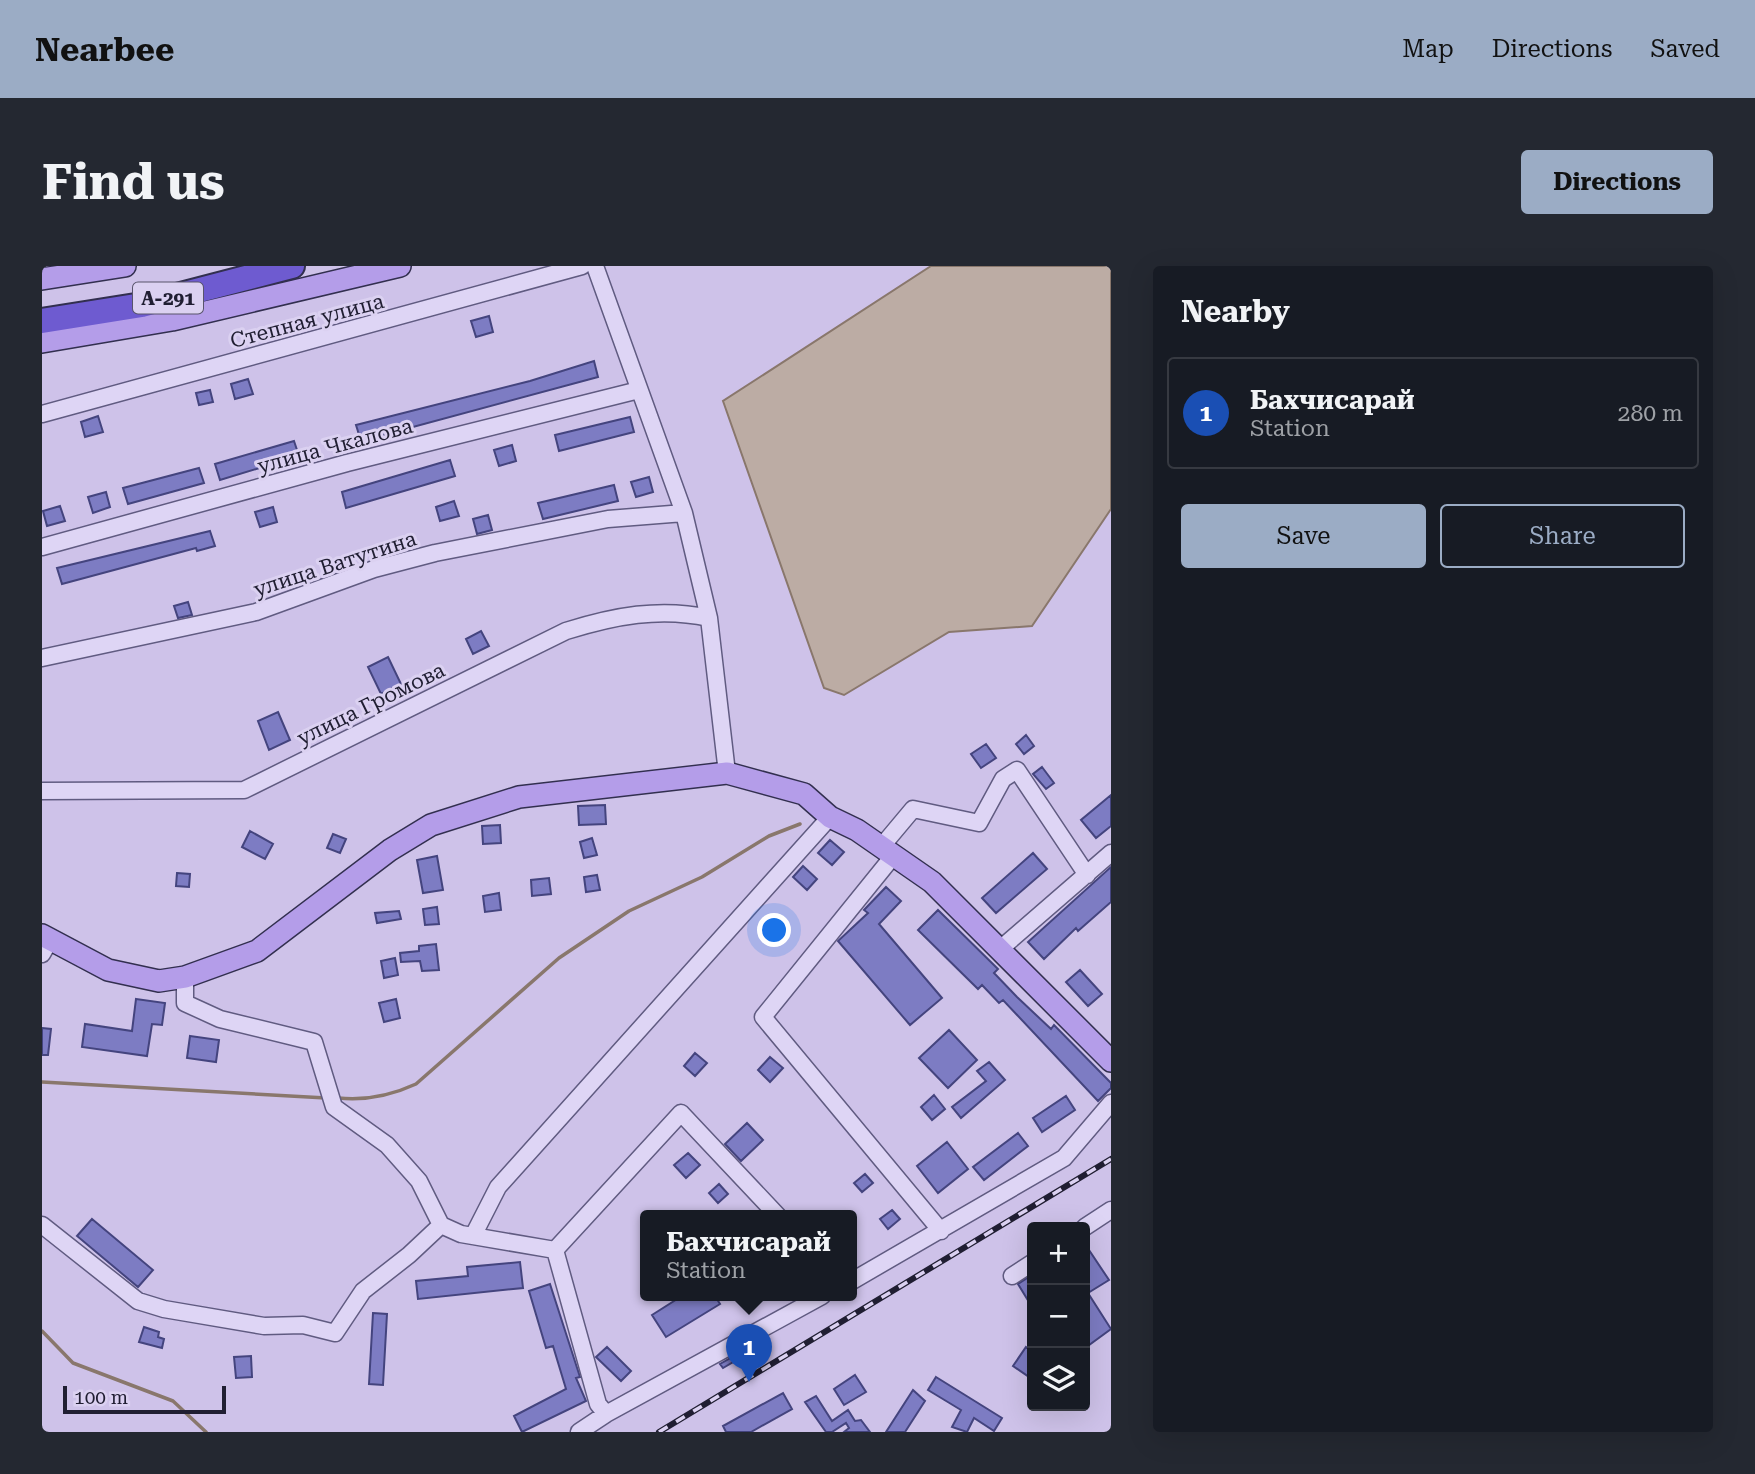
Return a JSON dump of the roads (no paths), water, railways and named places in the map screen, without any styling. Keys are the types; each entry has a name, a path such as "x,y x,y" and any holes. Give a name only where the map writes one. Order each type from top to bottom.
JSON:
{"highway":[{"name":"А-291","path":"42,304 138,289 227,266"},
{"name":"А-291","path":"42,321 142,305 292,266"}],"main road":[{"path":"42,279 125,266"},
{"path":"42,342 172,320 400,266"},
{"path":"45,943 108,970 159,981 185,977 257,951 390,850 431,825 519,797 727,773 804,794 830,817 857,830 932,882 1111,1061"}],"street":[{"name":"Степная улица","path":"42,414 582,266"},
{"path":"595,266 684,513 709,618 727,773"},
{"name":"улица Чкалова","path":"42,547 347,463 639,390"},
{"name":"улица Ватутина","path":"42,658 256,612 374,569 435,553 608,519 684,513"},
{"name":"улица Громова","path":"42,791 244,790 566,631 608,617 684,613 709,618"},
{"path":"941,1231 764,1017 888,851 913,810 979,823 1003,779 1017,771 1087,875"},
{"path":"473,1236 498,1188 830,817"},
{"path":"999,950 1111,853"},
{"path":"185,977 185,1003 220,1019 314,1042 331,1089 334,1107 387,1146 419,1181 440,1225 473,1236 555,1250"},
{"path":"857,1278 1064,1158 1111,1103"},
{"path":"555,1250 681,1113 772,1210"},
{"path":"1090,1224 1111,1210"},
{"path":"42,1225 138,1301 164,1309 264,1326 303,1325 335,1333 363,1291 409,1255 440,1225"},
{"path":"555,1250 598,1404 606,1414"},
{"path":"1012,1276 1027,1266"},
{"path":"579,1432 606,1414 813,1301"}],"waterway":[{"path":"338,1098 378,1097 416,1084 559,958 629,911 702,877 769,836 800,824"},
{"path":"42,1082 326,1098"},
{"path":"42,1331 73,1363 173,1401 206,1432"}],"railway":[{"path":"659,1432 1111,1159"}],"place":[{"name":"Бахчисарай","path":"749,1382"}]}
